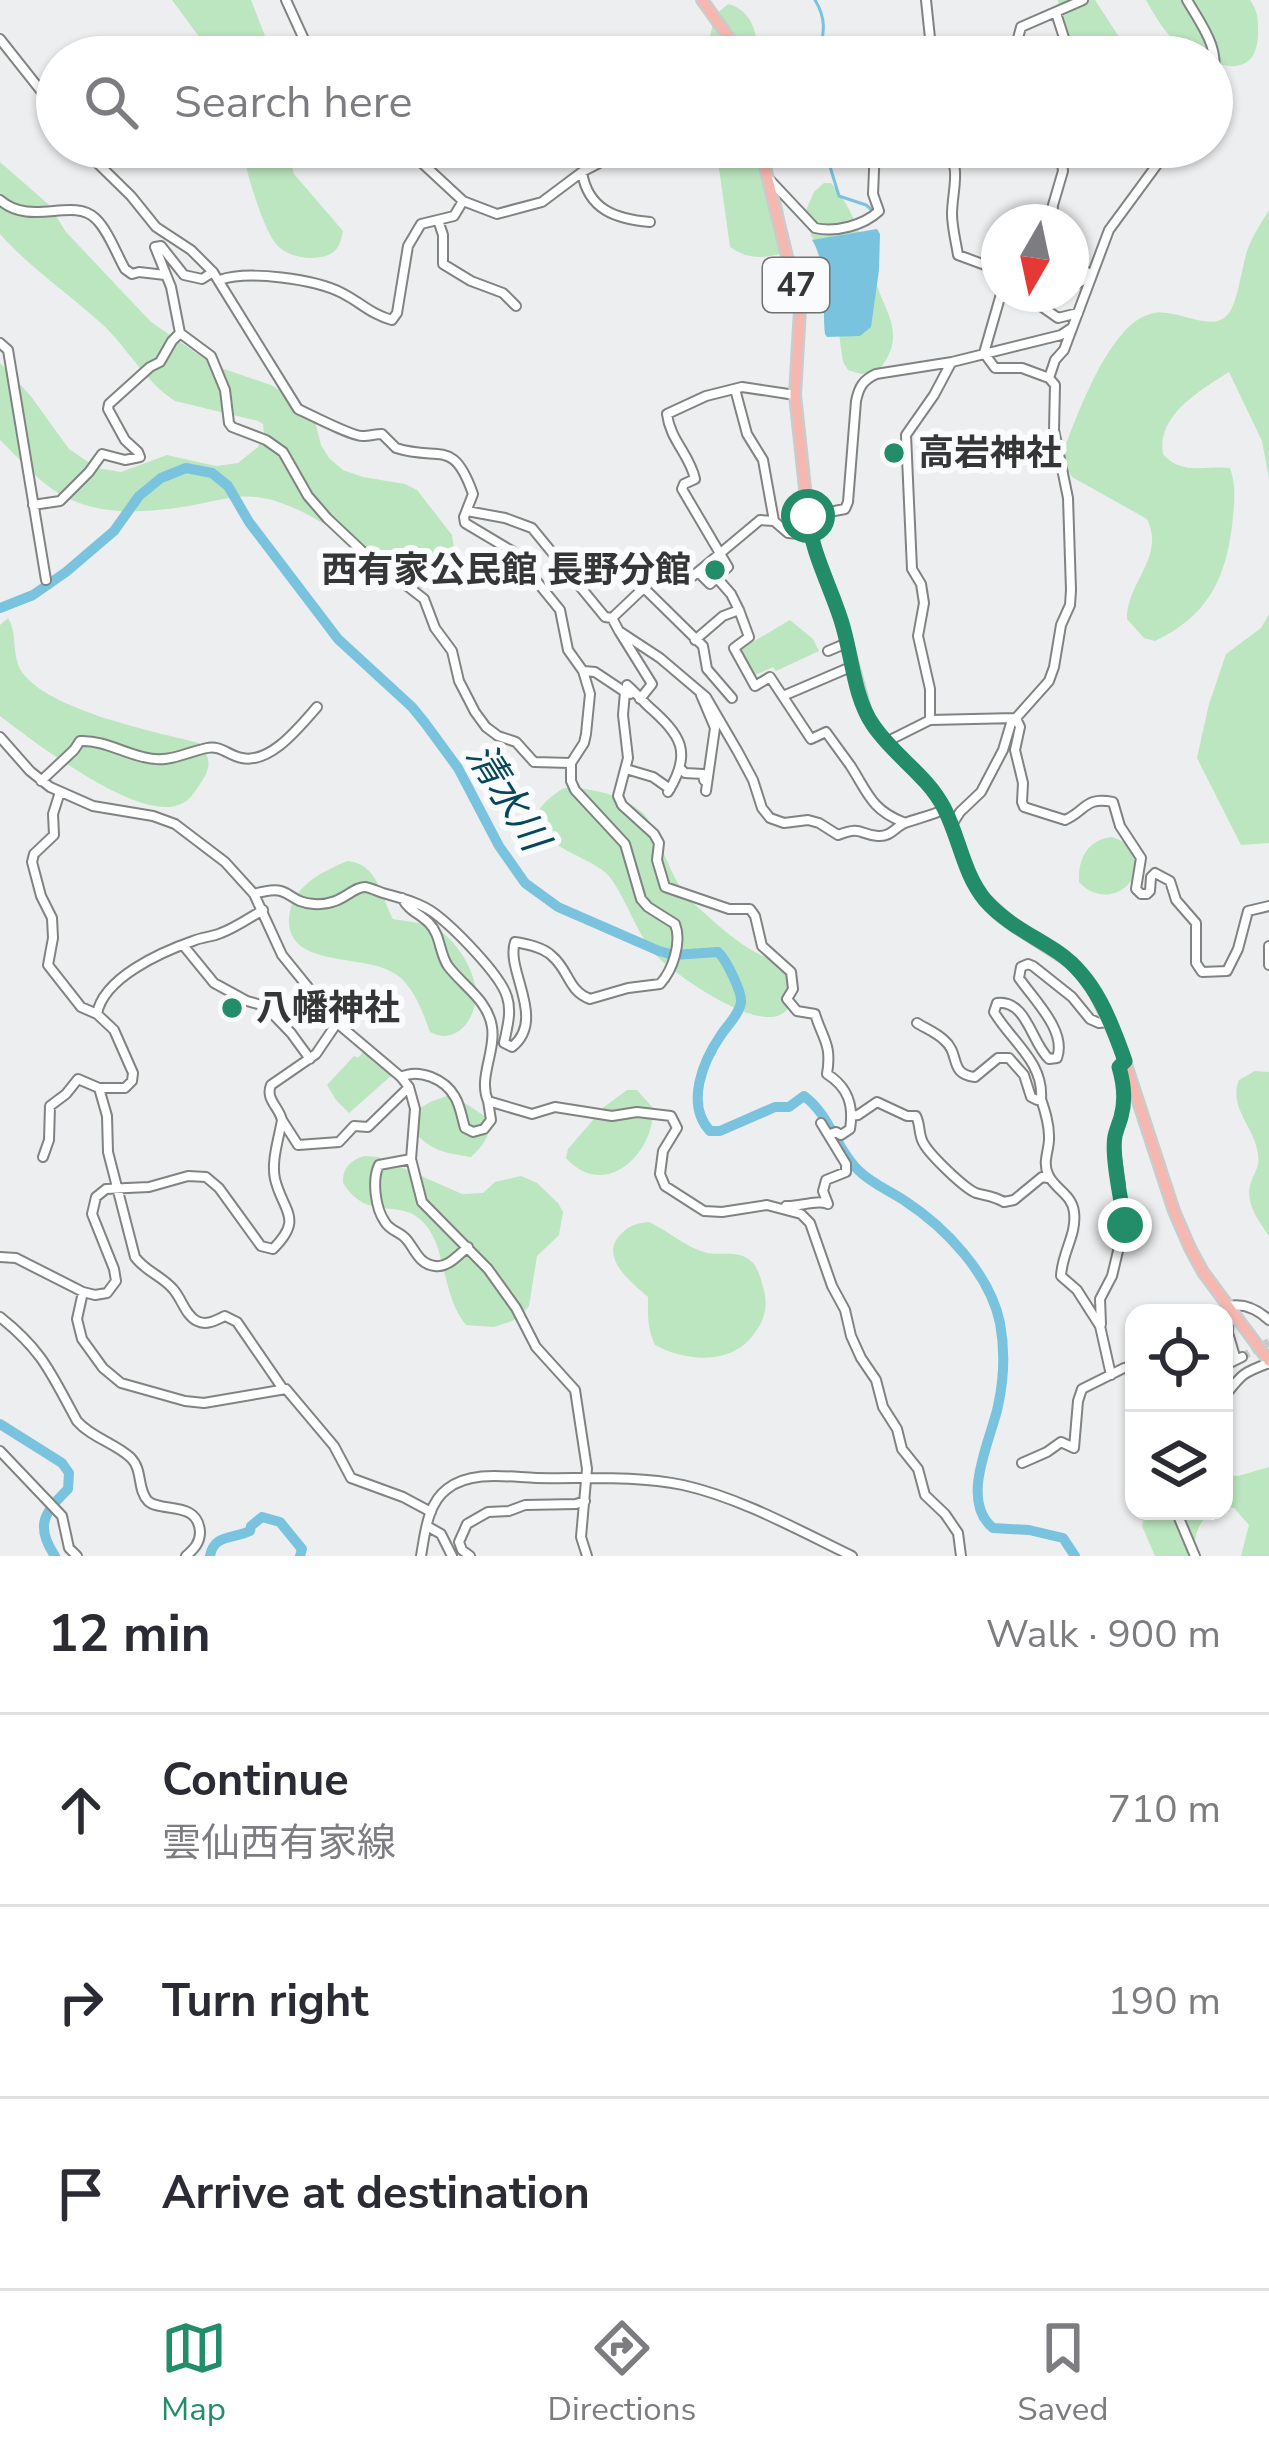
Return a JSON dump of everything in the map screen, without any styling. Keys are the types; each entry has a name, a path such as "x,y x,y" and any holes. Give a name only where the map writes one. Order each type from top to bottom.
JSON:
{"main road":[{"path":"702,0 728,36"},
{"name":"47","path":"765,168 800,309 795,395 810,535 848,643 867,716 945,809 981,895 1014,926 1059,953 1092,987 1125,1061 1174,1211 1203,1272 1227,1304"},
{"name":"47","path":"1233,1312 1269,1362"}],"street":[{"path":"286,0 302,36"},
{"path":"926,0 930,36"},
{"path":"1019,36 1021,27 1083,0"},
{"path":"1187,0 1207,36"},
{"path":"1056,13 1063,36"},
{"path":"0,39 36,84"},
{"path":"102,168 156,227 217,276 298,409 347,433 382,434 404,451 448,454 457,461 473,494 465,523 512,551 554,600 564,621 568,650 583,671 590,694 584,743 572,763 574,790 626,844 640,899 675,924 677,944 664,981 590,999 574,990 556,958 515,942 512,952 526,1000 522,1037 518,1044 507,1046 509,1012 503,987 433,911 368,887 331,904 311,904 272,888 254,894"},
{"path":"427,168 463,201 497,214 542,202 591,168"},
{"path":"768,178 820,230 858,224 879,211 873,194 874,168"},
{"path":"954,168 952,216 958,255 981,263"},
{"path":"1053,204 1061,168"},
{"path":"1049,378 1109,230 1155,168"},
{"path":"583,172 588,194 611,214 650,222"},
{"path":"0,200 17,211 86,211 98,220 125,269 132,274 165,275"},
{"path":"463,201 454,216 423,222 411,238 392,320 327,287 252,276 202,279 184,275 161,246 156,245 155,250 171,287 180,333 211,356 225,390 232,427 283,452 308,496 327,518 424,599 435,628 452,651 459,681 486,728 516,742 535,762 572,763"},
{"path":"438,220 443,264 503,293 516,306"},
{"path":"1089,273 1094,267"},
{"path":"984,352 998,312"},
{"path":"1049,312 1058,319 1078,313"},
{"path":"808,516 837,512 848,502 856,401 862,383 876,374 952,362 1071,328"},
{"path":"33,505 60,501 102,454 124,460 140,458 124,440 109,404 160,362 180,333"},
{"path":"0,343 8,350 46,580"},
{"path":"951,826 981,791 1014,718 1049,681 1071,598 1068,498 1054,430 1056,390 1049,378 1022,368 995,368 984,352"},
{"path":"930,720 930,689 918,636 924,603 912,569 906,435 952,362"},
{"path":"698,572 708,584 728,567 682,489 695,478 692,463 678,447 667,414 706,396 742,387 795,395"},
{"path":"735,389 746,434 763,460 775,521 788,533 810,535"},
{"path":"466,512 532,528 596,610 612,618"},
{"path":"612,618 643,586 688,578 754,523 775,521"},
{"path":"717,578 731,593 749,637 734,648 755,686 770,677 811,739 826,732 870,801 904,823"},
{"path":"643,586 705,650 707,669 732,698"},
{"path":"695,640 723,616 739,610"},
{"path":"612,618 652,684 640,699"},
{"path":"619,631 701,693 716,712 770,818 784,823 808,820 838,835 859,829 878,836 945,809"},
{"path":"828,651 848,643"},
{"path":"782,696 853,666"},
{"path":"583,671 595,672 625,692 626,769 618,796 654,834 665,886 729,909 753,911 762,946 791,972 793,989 787,999 797,1011 817,1017 817,1028 830,1050 827,1074 845,1088 851,1116 850,1129 842,1135 832,1133"},
{"path":"625,702 630,695 627,685 675,732 681,769 669,790 653,777 626,769"},
{"path":"681,769 703,774 706,789 715,728 701,693"},
{"path":"41,781 80,741 92,740 166,761 216,747 250,759 276,749 317,707"},
{"path":"886,742 930,720 1014,718"},
{"path":"1014,718 1020,727 1015,750 1024,807 1065,820 1089,802 1113,802 1120,826 1141,858 1136,889 1147,894 1155,873 1169,880 1176,900 1196,923 1196,963 1202,972 1227,971 1248,911 1269,906"},
{"path":"0,737 41,781 60,792 93,806 175,824 236,872 263,910 282,955 338,1023 409,1087 415,1109 411,1159 422,1202 504,1290 536,1347 575,1390 587,1479 581,1538 586,1556"},
{"path":"43,1157 49,1140 50,1106 78,1079 99,1088 125,1088 133,1077 120,1040 106,1020 80,1007 48,965 52,918 32,862 34,854 54,836 52,814 60,792"},
{"path":"401,897 414,914 429,922 445,962 489,1017 493,1030 483,1089 490,1120 484,1129 473,1132 465,1127 454,1093 425,1073 409,1072 401,1077"},
{"path":"97,1013 106,989 118,979 263,910"},
{"path":"183,945 214,983 265,1006 310,1058"},
{"path":"1269,946 1269,965"},
{"path":"1049,1178 1050,1140 1036,1067 994,1012 995,1007 1002,1001 1012,1004 1044,1055 1053,1060 1059,1055 1059,1036 1019,978 1021,967 1028,964 1072,998 1090,1019 1110,1022"},
{"path":"338,1023 321,1048 269,1089 298,1145 339,1142 354,1126 368,1127 409,1087"},
{"path":"917,1023 946,1041 961,1074 975,1077 1006,1057 1024,1075 1031,1097 1041,1099"},
{"path":"1111,1375 1100,1326 1100,1299 1112,1276 1125,1225 1114,1138 1124,1107 1119,1067 1125,1061"},
{"path":"99,1088 107,1116 108,1152 138,1262 162,1277 198,1322 225,1316 237,1322 284,1389 334,1446 351,1478 431,1512"},
{"path":"488,1101 532,1114 555,1107 612,1116 671,1115 676,1128 663,1151 660,1174 664,1186 714,1213 772,1204 829,1203 823,1191 825,1182 843,1175 847,1168 832,1133 821,1124"},
{"path":"851,1116 877,1102 916,1116 923,1143 953,1175 974,1192 1004,1202 1014,1200 1042,1177 1049,1178 1074,1208 1072,1239 1064,1249 1061,1276 1077,1290 1100,1326"},
{"path":"0,1257 16,1258 83,1292 107,1293 116,1281 92,1214 100,1192 149,1187 188,1176 214,1181 261,1246 273,1249 291,1227 274,1172 282,1120"},
{"path":"411,1159 379,1165 376,1170 385,1222 427,1264 447,1264 468,1247"},
{"path":"767,1205 801,1214 810,1223 851,1336 876,1380 877,1393 902,1449 918,1468 925,1495 958,1533 961,1556"},
{"path":"83,1292 77,1319 82,1339 121,1383 204,1403 284,1389"},
{"path":"1233,1307 1252,1309 1269,1320"},
{"path":"0,1317 38,1352 85,1430 136,1463 149,1502 180,1508 196,1520 198,1541 186,1556"},
{"path":"1233,1387 1250,1368 1269,1362"},
{"path":"1022,1463 1061,1442 1074,1448 1082,1389 1125,1368"},
{"path":"0,1451 62,1516 69,1547 77,1556"},
{"path":"421,1556 431,1512 441,1495 472,1478 661,1481 705,1491 852,1556"},
{"path":"470,1556 458,1542 467,1524 488,1512 585,1502"},
{"path":"1180,1520 1194,1554 1208,1556"},
{"path":"427,1526 441,1534 452,1556"}],"green space":[{"path":"172,0 251,0 265,36 199,36"},
{"path":"1058,0 1095,0 1118,36 1063,36"},
{"path":"1146,0 1250,0 1258,25 1256,50 1247,62 1233,66 1233,36 1170,36"},
{"path":"728,4 736,7 752,24 756,36 710,36 715,15"},
{"path":"0,162 49,205 66,232 151,322 215,366 271,385 306,407 314,417 321,445 343,470 417,490 452,535 455,555 450,572 438,586 417,589 340,534 276,501 238,497 164,509 95,508 63,496 30,470 0,440 0,363 69,449 97,468 121,472 167,455 216,466 238,463 258,447 264,434 258,421 175,401 164,393 102,324 0,234"},
{"path":"247,168 292,168 343,231 339,245 321,257 286,252 272,237"},
{"path":"719,168 772,168 784,214 783,253 755,257 730,247"},
{"path":"824,183 831,183 855,222 891,321 891,348 877,372 861,374 848,370 843,362 834,299 806,210"},
{"path":"1269,210 1269,479 1262,441 1229,372 1173,416 1166,427 1163,454 1186,467 1230,468 1232,526 1218,580 1200,608 1155,641 1144,638 1127,619 1152,546 1147,519 1072,477 1063,452 1096,374 1135,322 1161,313 1213,322 1229,313 1247,251"},
{"path":"1269,614 1269,843 1241,845 1197,758 1226,654 1261,628"},
{"path":"8,618 19,666 35,686 104,718 199,743 208,768 189,798 163,807 114,792 0,716 0,625"},
{"path":"790,620 813,639 819,651 753,676 739,650"},
{"path":"564,788 606,794 644,814 689,898 737,940 785,968 791,989 789,1006 779,1015 746,1012 705,992 662,961 609,876 540,830 536,818 543,804"},
{"path":"1112,837 1137,847 1137,868 1120,891 1095,893 1079,882 1082,858 1090,846"},
{"path":"347,861 372,874 393,919 434,927 462,954 476,994 471,1015 459,1031 441,1036 430,1032 413,993 397,975 314,953 300,946 292,934 291,907 302,889"},
{"path":"363,1052 392,1075 349,1113 327,1085"},
{"path":"1255,1071 1269,1072 1269,1236 1251,1204 1249,1189 1258,1154 1237,1100 1239,1080"},
{"path":"627,1090 637,1090 653,1108 646,1141 624,1166 611,1173 581,1170 566,1158 568,1149 604,1107"},
{"path":"447,1096 489,1119 485,1140 471,1157 439,1150 413,1130 417,1110"},
{"path":"364,1156 378,1157 462,1194 483,1193 495,1182 521,1176 537,1183 558,1203 563,1212 559,1235 537,1256 529,1306 521,1315 494,1327 466,1325 423,1222 404,1211 363,1202 343,1183 348,1165"},
{"path":"649,1222 699,1251 742,1256 754,1264 765,1293 765,1310 747,1342 709,1358 681,1355 655,1345 648,1297 619,1268 613,1251 625,1230"},
{"path":"1269,1467 1269,1556 1241,1556 1249,1525 1233,1508 1233,1476"},
{"path":"1143,1520 1203,1520 1194,1556 1155,1556"}],"water":[{"path":"877,229 879,270 871,327 860,336 827,337 822,272 812,240"}],"waterway":[{"path":"815,0 823,36"},
{"path":"830,168 839,196 872,210"},
{"name":"清水川","path":"0,608 33,595 66,572 114,531 139,496 161,478 186,468 212,473 228,486 249,522 338,639 425,723 458,768 499,846 525,883 558,907 659,951 674,955 718,952 721,956 741,1002 708,1057 699,1083 699,1108 710,1131 775,1107 789,1107 804,1096 858,1170 920,1212 964,1253 995,1305 1003,1344 1000,1396 978,1486 983,1516 993,1528 1063,1538 1075,1556"},
{"path":"0,1424 62,1463 69,1473 68,1489 45,1519 45,1536 55,1556"},
{"path":"210,1556 216,1544 250,1531 262,1517 280,1522 302,1549 300,1556"}],"tunnel":[{"path":"1242,1357 1269,1342"}],"place":[{"name":"高岩神社","path":"894,453"},
{"name":"西有家公民館 長野分館","path":"715,570"},
{"name":"八幡神社","path":"232,1008"}],"route":[{"path":"808,516 813,550 840,617 867,716 933,790 981,895 1014,926 1083,974 1110,1022 1125,1061 1119,1067 1124,1107 1114,1138 1125,1225"}]}
